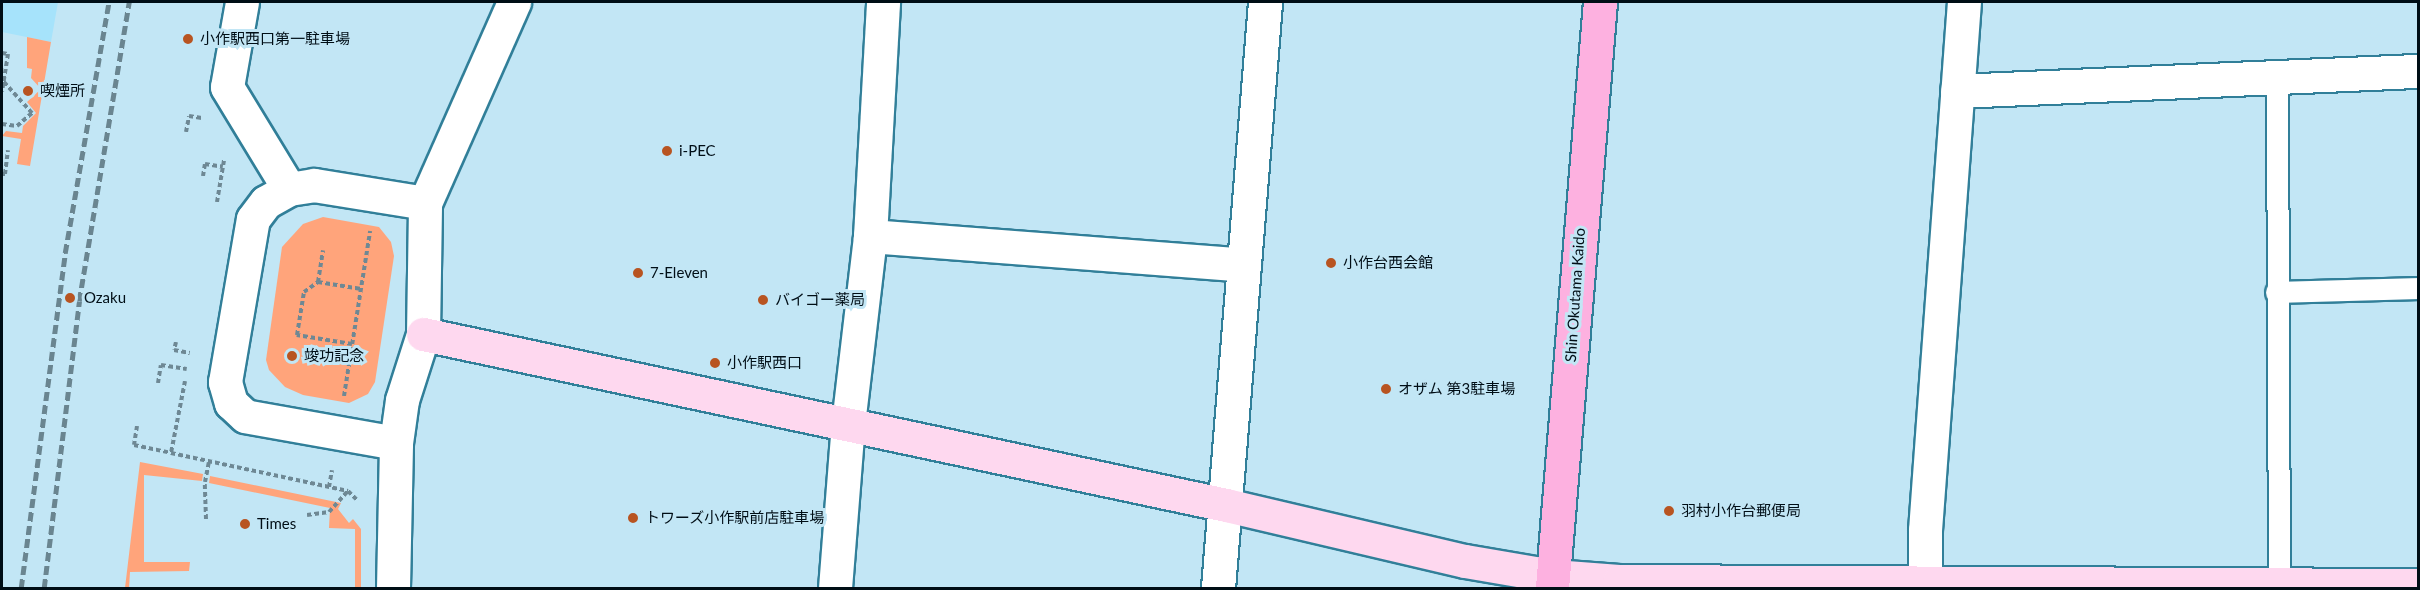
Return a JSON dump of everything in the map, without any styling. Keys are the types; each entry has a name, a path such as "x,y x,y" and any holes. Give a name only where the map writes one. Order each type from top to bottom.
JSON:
{"main road":[{"name":"Shin Okutama Kaido","path":"1552,582 1600,2"}],"street":[{"path":"242,2 227,87 289,189"},
{"path":"393,588 396,442 402,400 423,334 425,203 514,2"},
{"path":"835,588 848,424 870,236 883,2"},
{"path":"1218,588 1265,2"},
{"path":"1926,586 1925,530 1964,2"},
{"path":"1957,91 2418,71"},
{"path":"396,442 245,416 231,403 225,382 253,219 266,202 289,189 314,185 425,203"},
{"path":"870,236 1244,265"},
{"path":"423,334 1226,505 1552,582 2279,588 2418,585"}],"lane":[{"path":"2277,77 2276,292 2279,588"},
{"path":"2276,292 2418,288"}],"path":[{"path":"2,53 8,54 2,92"},
{"path":"2,124 17,126 32,113 3,81"},
{"path":"186,132 189,116 208,119"},
{"path":"2,174 5,174 9,150"},
{"path":"203,176 205,164 223,167"},
{"path":"342,402 371,224"},
{"path":"318,282 323,250"},
{"path":"352,344 297,335 304,292 318,282 361,289"},
{"path":"176,342 174,350 190,353"},
{"path":"158,383 161,365 187,369"},
{"path":"137,426 134,445 171,453"},
{"path":"206,519 205,482 209,461"},
{"path":"329,487 332,467"},
{"path":"307,515 329,512 348,491"}],"shaded area":[{"path":"2,2 58,2 51,42 2,32"},
{"path":"27,37 51,42 30,166 17,164 21,139 2,136 6,131 22,133 23,126 36,113 27,102 41,89 31,78 32,69 27,68"},
{"path":"323,217 379,227 391,242 394,256 375,382 368,394 349,403 303,395 285,387 269,370 266,360 282,247 303,224"},
{"path":"140,462 203,474 202,481 144,475 144,562 190,562 189,571 130,572 129,588 125,588"},
{"path":"210,476 341,503 338,509 349,523 353,519 361,529 361,588 355,588 355,529 329,528 330,508 209,483"}],"railway":[{"path":"21,588 65,253 109,2"},
{"path":"44,588 79,301 129,2"}],"place":[{"name":"小作駅西口第一駐車場","path":"188,39"},
{"name":"喫煙所","path":"28,91"},
{"name":"i-PEC","path":"667,151"},
{"name":"小作台西会館","path":"1331,263"},
{"name":"7-Eleven","path":"638,273"},
{"name":"Ozaku","path":"70,298"},
{"name":"バイゴー薬局","path":"763,300"},
{"name":"竣功記念","path":"292,356"},
{"name":"小作駅西口","path":"715,363"},
{"name":"オザム 第3駐車場","path":"1386,389"},
{"name":"羽村小作台郵便局","path":"1669,511"},
{"name":"トワーズ小作駅前店駐車場","path":"633,518"},
{"name":"Times","path":"245,524"}]}
